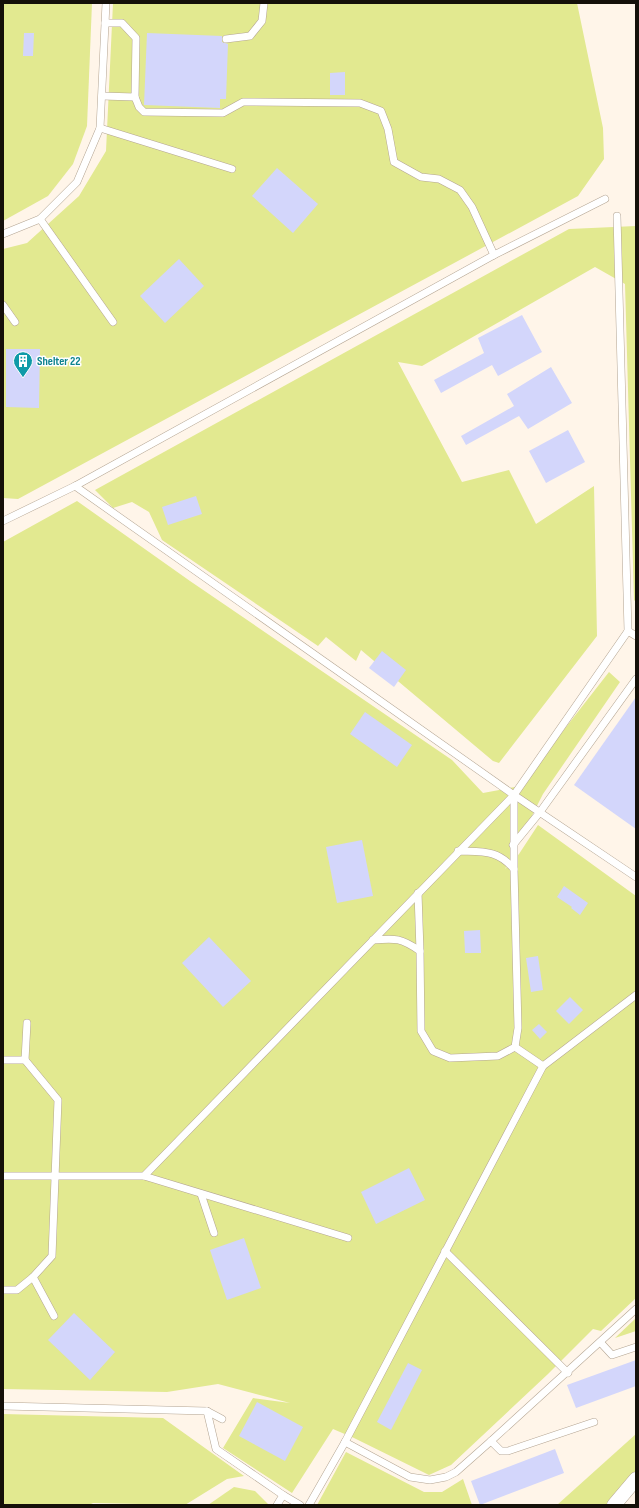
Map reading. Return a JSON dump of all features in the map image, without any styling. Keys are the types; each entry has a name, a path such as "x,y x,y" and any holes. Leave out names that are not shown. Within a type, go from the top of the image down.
{"street":[{"path":"614,1505 636,1479"}],"lane":[{"path":"3,234 40,218 77,182 100,128 106,3"},
{"path":"226,39 250,36 262,21 264,3"},
{"path":"105,23 122,23 136,38 135,97 139,107 144,112 223,113 243,102 360,103 380,111 388,129 394,162 421,177 439,179 460,190 472,207 494,254"},
{"path":"102,96 135,97"},
{"path":"100,128 232,169"},
{"path":"3,521 75,486 494,254 605,199"},
{"path":"144,1176 514,795 628,631 617,216"},
{"path":"40,218 113,322"},
{"path":"3,304 15,322"},
{"path":"75,486 514,795 636,877"},
{"path":"628,631 636,636"},
{"path":"513,845 540,812 636,679"},
{"path":"514,795 513,845 518,1028 515,1047"},
{"path":"458,851 491,853 505,859 514,869"},
{"path":"418,893 421,1031 432,1051 450,1058 482,1057 498,1056 515,1047"},
{"path":"373,940 392,938 406,941 420,951"},
{"path":"309,1505 345,1442 543,1066 636,994"},
{"path":"3,1290 17,1290 34,1277 52,1256 58,1100 26,1060 27,1023"},
{"path":"515,1047 543,1066"},
{"path":"3,1060 26,1060"},
{"path":"3,1176 144,1176 348,1238"},
{"path":"202,1194 214,1233"},
{"path":"445,1251 568,1373"},
{"path":"34,1277 54,1316"},
{"path":"345,1442 404,1475 417,1479 441,1479 456,1472 568,1373 636,1310"},
{"path":"600,1343 612,1355 636,1347"},
{"path":"3,1406 207,1411 222,1419"},
{"path":"207,1411 216,1449 300,1505"},
{"path":"491,1441 501,1450 508,1451 594,1422"},
{"path":"277,1505 283,1495"}],"green space":[{"path":"3,3 92,3 87,126 73,164 48,196 3,221"},
{"path":"113,3 577,3 603,128 604,159 578,196 18,499 3,498 3,249 27,243 79,196 106,151"},
{"path":"636,226 636,602 634,600 625,284 595,267 422,366 398,362 462,482 509,470 536,524 594,486 597,636 499,763 493,761 361,650 356,661 326,637 318,646 162,540 149,512 132,502 113,508 95,490 569,229"},
{"path":"77,501 190,581 452,760 483,793 520,786 609,672 620,682 543,794 505,869 519,854 538,825 636,896 636,1298 601,1331 593,1329 548,1374 451,1465 429,1475 333,1429 292,1493 223,1448 253,1398 290,1403 218,1384 167,1392 3,1389 3,542"},
{"path":"636,1318 636,1331 615,1338"},
{"path":"3,1414 163,1418 244,1476 227,1479 185,1505 93,1503 89,1505 3,1505"},
{"path":"636,1434 636,1477 611,1505 557,1505"},
{"path":"346,1452 424,1492 442,1492 463,1479 472,1505 317,1505"},
{"path":"234,1487 255,1491 268,1504 208,1505"}],"building":[{"path":"24,33 34,33 33,56 23,56"},
{"path":"147,33 222,36 222,42 228,44 226,99 220,99 220,108 144,105"},
{"path":"345,72 345,95 330,95 330,73"},
{"path":"277,168 318,204 293,233 252,196"},
{"path":"179,259 204,286 165,323 140,296"},
{"path":"522,315 542,352 498,376 492,365 441,393 434,380 484,353 478,338"},
{"name":"Shelter 22","path":"6,349 40,349 39,408 6,407"},
{"path":"551,367 572,403 528,429 519,416 466,445 461,436 514,406 507,394"},
{"path":"568,430 585,462 546,483 529,451"},
{"path":"196,496 202,514 168,525 162,507"},
{"path":"382,651 406,670 394,687 369,668"},
{"path":"636,697 636,829 574,785"},
{"path":"365,712 412,745 397,767 350,734"},
{"path":"362,840 373,896 337,903 326,847"},
{"path":"564,886 588,903 580,915 571,908 572,907 557,897"},
{"path":"480,930 481,953 465,953 464,931"},
{"path":"209,937 251,981 223,1007 182,963"},
{"path":"538,956 543,990 531,992 526,958"},
{"path":"570,997 583,1010 569,1024 556,1011"},
{"path":"539,1024 547,1032 540,1039 532,1030"},
{"path":"409,1168 425,1200 376,1224 361,1192"},
{"path":"244,1238 261,1288 227,1300 210,1250"},
{"path":"74,1313 115,1352 90,1380 48,1340"},
{"path":"636,1360 636,1386 576,1408 567,1385"},
{"path":"408,1363 422,1370 391,1430 377,1422"},
{"path":"257,1402 303,1427 285,1461 239,1436"},
{"path":"555,1449 564,1473 480,1505 471,1481"}],"place":[{"name":"Shelter 22","path":"23,378"}]}
